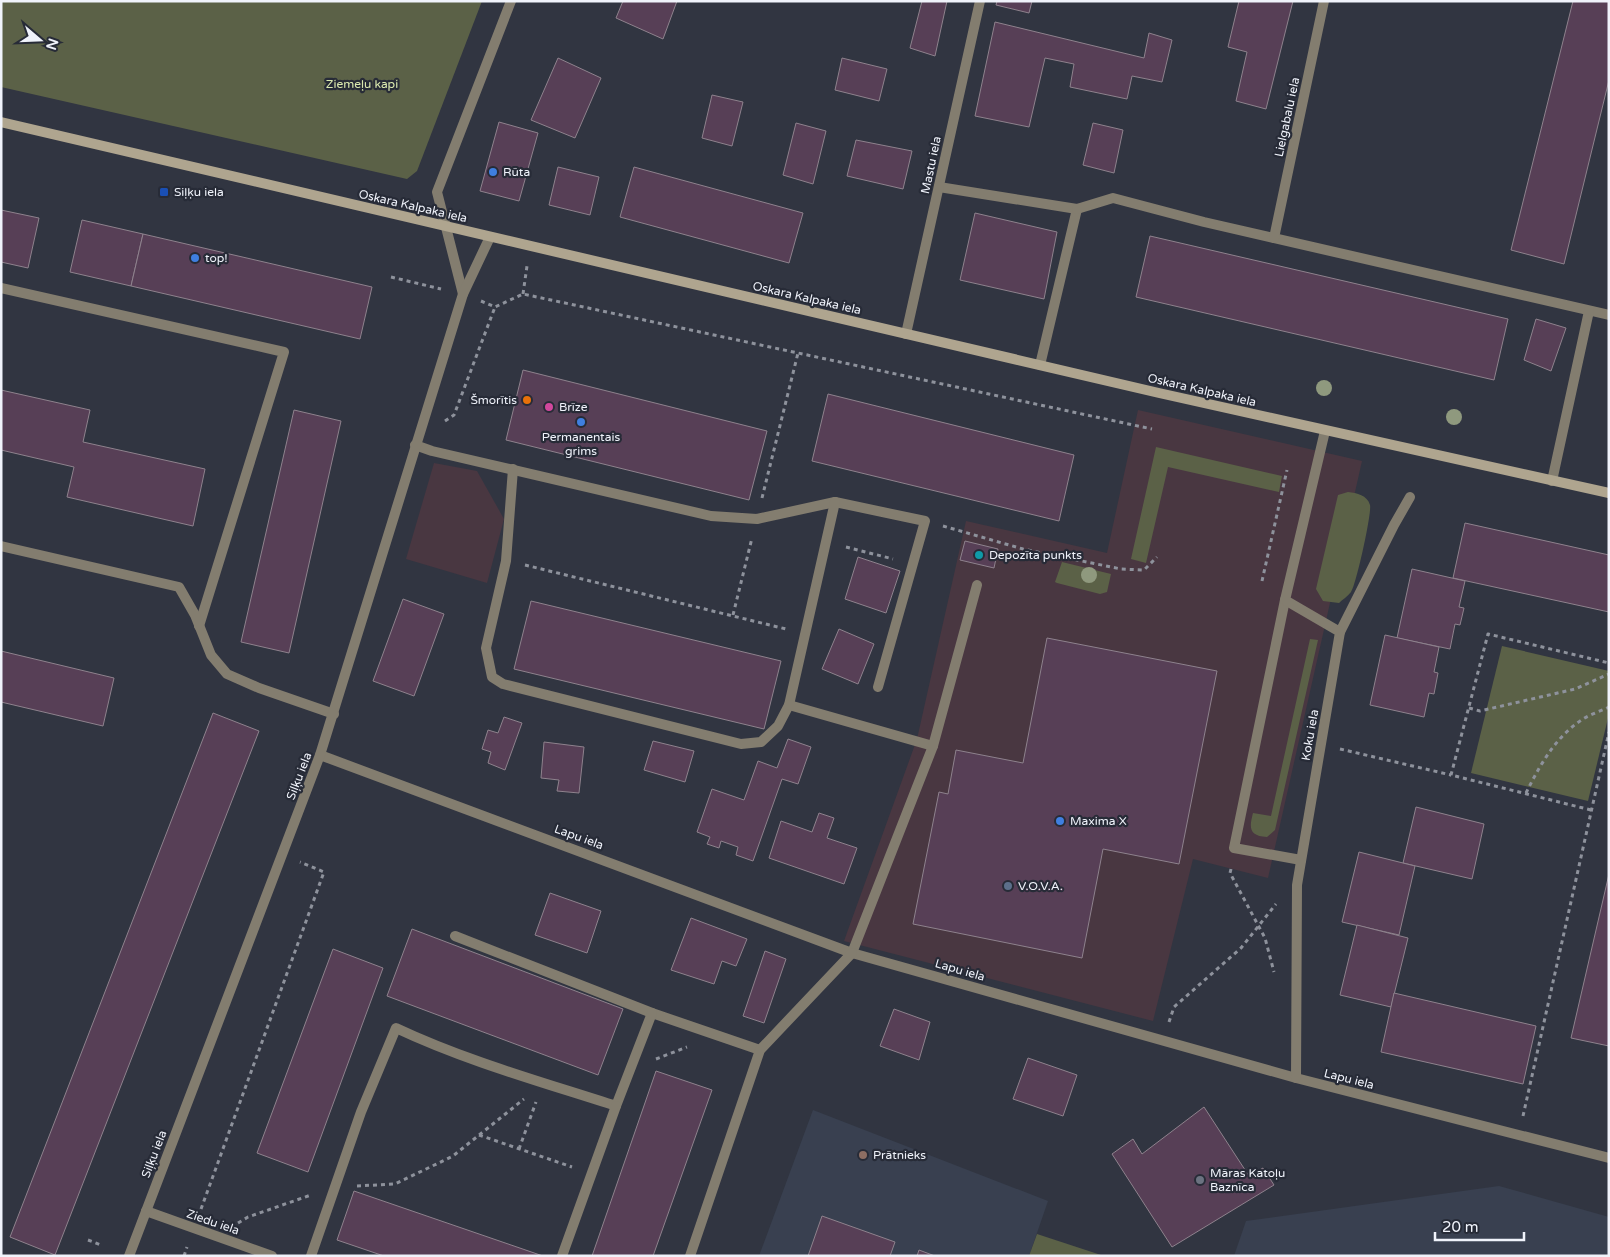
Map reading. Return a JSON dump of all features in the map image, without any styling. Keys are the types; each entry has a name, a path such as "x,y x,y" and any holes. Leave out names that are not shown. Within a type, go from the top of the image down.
{"main road":[{"name":"Oskara Kalpaka iela","path":"1,122 1325,431 1609,493"}],"street":[{"path":"462,294 437,192 511,1"},
{"name":"Mastu iela","path":"906,334 980,1"},
{"name":"Lielgabalu iela","path":"1274,238 1324,1"},
{"path":"939,187 1077,209 1114,198 1274,238 1609,315"},
{"path":"1040,365 1077,209"},
{"name":"Siļķu iela","path":"130,1256 320,755 462,294 490,237"},
{"path":"1,288 284,352 199,626"},
{"path":"1552,480 1590,311"},
{"path":"1301,860 1234,848 1286,600 1325,431"},
{"path":"415,445 432,451 711,516 757,519 835,502 925,521 878,687"},
{"path":"513,469 506,561 486,648 492,677 503,684 740,744 761,742 778,726 789,706 835,502"},
{"name":"Koku iela","path":"1296,1078 1297,885 1340,632 1394,524 1410,497"},
{"path":"1,546 179,587 195,615 211,655 227,674 259,688 334,714"},
{"path":"690,1256 760,1050 852,953 933,746 977,585"},
{"path":"1286,600 1340,632"},
{"path":"789,706 933,746"},
{"name":"Lapu iela","path":"320,755 852,953 1296,1078 1609,1158"},
{"path":"455,936 652,1012 760,1050"},
{"path":"562,1256 652,1012"},
{"path":"311,1256 361,1112 396,1028 430,1044 616,1106"},
{"name":"Ziedu iela","path":"146,1211 272,1256"}],"path":[{"path":"391,278 462,294 495,306 522,294 1152,429"},
{"path":"733,615 798,353"},
{"path":"1262,582 1287,470"},
{"path":"925,521 1023,549 1121,569 1144,570 1157,557"},
{"path":"826,542 913,565"},
{"path":"506,561 806,634"},
{"path":"1451,775 1488,634 1609,663"},
{"path":"1469,708 1480,711 1575,689 1609,674"},
{"path":"1526,793 1537,770 1556,743 1584,718 1609,707"},
{"path":"1518,1136 1609,732"},
{"path":"1321,745 1591,810"},
{"path":"1234,848 1230,873 1265,938 1277,981 1296,994"},
{"path":"1164,1041 1174,1007 1241,948 1278,902 1297,885"},
{"path":"630,1071 675,1051 721,1036"},
{"path":"228,1240 234,1225 299,1198 335,1188 395,1184 453,1156 544,1082"},
{"path":"519,1148 544,1082"},
{"path":"479,1135 591,1174"},
{"path":"88,1240 101,1245"}],"shaded area":[{"path":"1138,410 1362,461 1268,878 1193,859 1153,1021 844,941 917,739 966,521 1107,553"},
{"path":"434,463 477,471 504,519 487,583 406,559"},
{"name":"Prātnieks","path":"813,1110 1048,1201 1029,1256 759,1256"},
{"path":"1499,1186 1609,1217 1609,1248 1607,1256 1234,1256 1246,1221"}],"green space":[{"name":"Ziemeļu kapi","path":"1,1 482,1 417,171 407,179 1,87"},
{"path":"1156,447 1282,476 1279,492 1168,467 1146,563 1131,559"},
{"path":"1348,492 1364,497 1370,505 1369,521 1363,549 1351,592 1339,603 1323,601 1316,589 1338,495"},
{"path":"1062,562 1111,574 1107,592 1100,594 1055,582"},
{"path":"1310,639 1318,640 1275,830 1267,837 1257,835 1251,827 1253,813 1271,816"},
{"path":"1502,646 1609,671 1609,714 1588,801 1471,773"},
{"path":"1037,1234 1104,1256 1029,1256"}],"building":[{"path":"623,1 677,1 663,39 616,18"},
{"path":"922,1 947,1 935,56 910,48"},
{"path":"997,1 1032,1 1029,13 996,5"},
{"path":"1239,1 1293,1 1266,109 1236,101 1247,52 1228,47"},
{"path":"1573,1 1609,1 1609,80 1564,264 1511,250"},
{"path":"995,22 1144,58 1149,33 1172,40 1162,82 1132,76 1127,99 1070,87 1074,64 1045,58 1029,127 975,116"},
{"path":"558,58 601,78 575,138 531,120"},
{"path":"842,58 887,69 879,101 835,90"},
{"path":"712,95 743,102 732,146 702,138"},
{"path":"499,122 538,133 519,201 480,191"},
{"path":"796,123 826,131 813,184 783,175"},
{"path":"1093,123 1123,130 1114,173 1083,165"},
{"path":"856,140 912,151 903,189 847,176"},
{"path":"558,167 599,177 590,215 549,205"},
{"path":"634,167 803,213 789,263 620,217"},
{"path":"1,210 39,218 28,268 1,262"},
{"path":"975,213 1057,232 1044,299 960,280"},
{"path":"82,220 143,234 131,286 70,272"},
{"path":"143,234 372,287 360,339 131,286"},
{"path":"1150,236 1508,319 1494,380 1136,297"},
{"path":"1536,319 1566,328 1551,371 1524,360"},
{"path":"523,370 767,431 749,500 506,440"},
{"path":"1,390 90,410 83,442 205,469 193,526 67,497 74,467 1,450"},
{"path":"828,394 1074,455 1059,521 812,461"},
{"path":"294,410 341,421 289,653 241,642"},
{"path":"1465,523 1609,555 1609,612 1453,578"},
{"name":"Depozīta punkts","path":"965,541 998,549 994,568 960,560"},
{"path":"858,557 900,571 886,613 845,599"},
{"path":"1412,569 1465,581 1459,607 1464,608 1460,625 1455,624 1450,649 1397,638"},
{"path":"403,599 444,614 414,696 373,681"},
{"path":"531,601 781,661 764,729 514,669"},
{"path":"839,629 874,644 858,684 822,669"},
{"path":"1385,635 1439,647 1434,672 1438,673 1434,694 1429,693 1424,717 1370,705"},
{"name":"Maxima X","path":"1047,638 1217,671 1179,864 1103,849 1082,958 913,924 939,792 948,794 956,750 1023,763"},
{"path":"1,651 114,678 103,726 1,702"},
{"path":"213,713 259,731 55,1255 10,1237"},
{"path":"504,717 522,723 505,770 488,763 491,752 482,749 488,730 498,733"},
{"path":"788,739 811,747 798,784 782,779 753,861 736,855 738,847 721,841 719,848 707,844 710,837 697,832 712,789 744,800 758,761 777,768"},
{"path":"653,741 694,751 685,782 644,770"},
{"path":"544,742 584,747 579,793 557,791 559,780 541,778"},
{"path":"1416,807 1484,824 1472,879 1403,863"},
{"path":"819,813 834,818 827,838 857,848 844,884 769,858 781,821 812,832"},
{"path":"1359,852 1415,866 1399,935 1342,922"},
{"path":"1609,874 1609,1046 1571,1038"},
{"path":"550,893 601,911 587,953 535,935"},
{"path":"691,918 747,939 736,966 722,961 714,984 671,970"},
{"path":"1357,925 1408,938 1391,1007 1340,995"},
{"path":"412,929 623,1009 598,1075 387,996"},
{"path":"333,949 383,968 308,1172 257,1153"},
{"path":"765,951 786,959 764,1023 743,1016"},
{"path":"1394,993 1536,1026 1523,1084 1381,1052"},
{"path":"894,1009 930,1022 919,1060 880,1046"},
{"path":"1028,1058 1077,1075 1063,1116 1013,1099"},
{"path":"656,1071 712,1090 653,1256 592,1256"},
{"name":"Māras Katoļu Baznīca","path":"1204,1107 1249,1176 1263,1168 1274,1185 1172,1247 1112,1154 1133,1139 1142,1154"},
{"path":"354,1191 543,1256 384,1256 337,1240"},
{"path":"822,1216 895,1242 890,1256 808,1256"},
{"path":"919,1250 935,1256 917,1256"}],"place":[{"name":"Rūta","path":"493,172"},
{"name":"Siļķu iela","path":"164,192"},
{"name":"top!","path":"195,258"},
{"name":"Šmorītis","path":"527,400"},
{"name":"Brīze","path":"549,407"},
{"name":"Permanentais grims","path":"581,422"},
{"name":"Depozīta punkts","path":"979,555"},
{"name":"Maxima X","path":"1060,821"},
{"name":"V.O.V.A.","path":"1008,886"},
{"name":"Prātnieks","path":"863,1155"},
{"name":"Māras Katoļu Baznīca","path":"1200,1180"}]}
